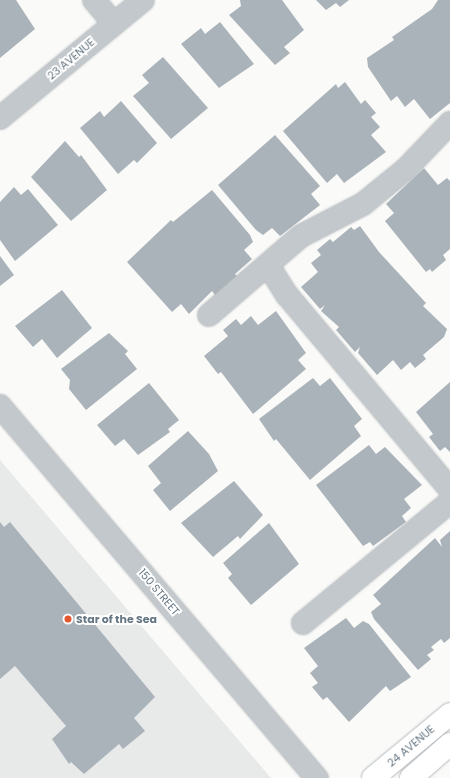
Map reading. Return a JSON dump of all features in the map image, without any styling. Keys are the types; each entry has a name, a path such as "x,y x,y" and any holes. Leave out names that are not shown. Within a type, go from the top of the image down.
{"main road":[{"name":"24 AVENUE","path":"373,778 450,714"},
{"path":"411,778 450,744"}],"street":[{"path":"94,0 114,24"},
{"name":"23 AVENUE","path":"0,118 143,0"},
{"path":"209,315 301,236 363,204 406,169 450,123"},
{"path":"268,265 287,295 450,488"},
{"name":"150 STREET","path":"0,406 318,778"},
{"path":"303,623 450,502"}],"shaded area":[{"name":"Star of the Sea","path":"0,460 271,778 0,778"}],"building":[{"path":"0,0 16,0 35,29 0,58"},
{"path":"240,0 282,0 304,30 284,47 290,53 275,65 229,15 241,6"},
{"path":"316,0 349,0 340,7 336,3 326,10"},
{"path":"438,0 450,0 450,103 430,119 414,99 405,107 397,96 391,101 368,67 367,58 394,40 392,37 432,9"},
{"path":"220,22 254,64 219,88 181,44 201,28 205,34"},
{"path":"163,57 208,108 171,139 133,96 149,83 142,75"},
{"path":"345,82 361,104 365,100 376,113 371,117 380,127 371,135 386,152 344,183 337,174 327,183 283,131 336,84 338,88"},
{"path":"121,101 157,143 137,163 134,160 118,174 80,128 100,111 104,117"},
{"path":"275,135 320,186 311,194 320,205 280,236 272,228 263,235 256,230 218,185"},
{"path":"65,141 79,157 81,155 107,190 71,221 31,177"},
{"path":"424,168 438,185 447,178 450,181 450,249 443,255 446,260 432,272 430,269 426,272 385,221 394,213 386,204"},
{"path":"14,187 21,195 28,189 58,225 15,261 0,240 0,202"},
{"path":"212,190 250,235 253,242 244,250 252,259 235,274 237,276 215,295 212,291 189,314 181,304 172,312 127,262 171,220 173,222"},
{"path":"360,226 379,252 426,303 423,306 447,329 444,337 423,355 426,359 415,368 410,362 401,370 393,360 377,375 358,353 360,347 355,352 336,330 339,327 321,311 325,305 320,309 301,287 318,272 311,263 321,255 317,250 330,239 333,242 351,227 354,230"},
{"path":"0,256 14,275 0,286"},
{"path":"62,290 92,328 57,358 42,339 33,347 15,326"},
{"path":"276,311 306,353 298,360 306,369 253,414 221,372 218,374 204,356 228,336 223,330 236,319 241,325 251,316 258,325"},
{"path":"109,333 128,351 125,354 137,369 86,410 69,389 70,380 61,369"},
{"path":"313,378 320,386 330,378 362,419 354,426 361,436 310,480 276,439 274,441 259,419"},
{"path":"450,382 450,452 445,447 440,451 429,437 433,434 416,412"},
{"path":"149,383 179,420 168,429 170,432 138,455 124,439 115,446 97,425"},
{"path":"188,431 209,454 218,471 170,511 153,490 161,483 148,466"},
{"path":"369,445 376,454 385,447 422,485 404,499 411,508 402,516 406,522 373,546 370,542 363,546 316,485"},
{"path":"234,481 263,515 240,539 238,536 213,557 181,523"},
{"path":"0,522 4,527 10,522 155,697 134,718 145,731 123,749 119,744 84,774 71,762 69,764 52,739 66,726 15,666 0,679"},
{"path":"269,523 299,564 251,605 228,578 232,574 223,563"},
{"path":"450,531 450,638 444,643 441,639 431,647 434,650 427,655 431,659 418,670 374,619 371,612 381,604 373,595 435,538 442,547 440,540"},
{"path":"346,618 354,628 363,621 369,624 411,677 390,691 386,686 349,722 327,697 323,700 312,687 318,683 310,673 318,666 304,648"}],"place":[{"name":"Star of the Sea","path":"68,619"}]}
